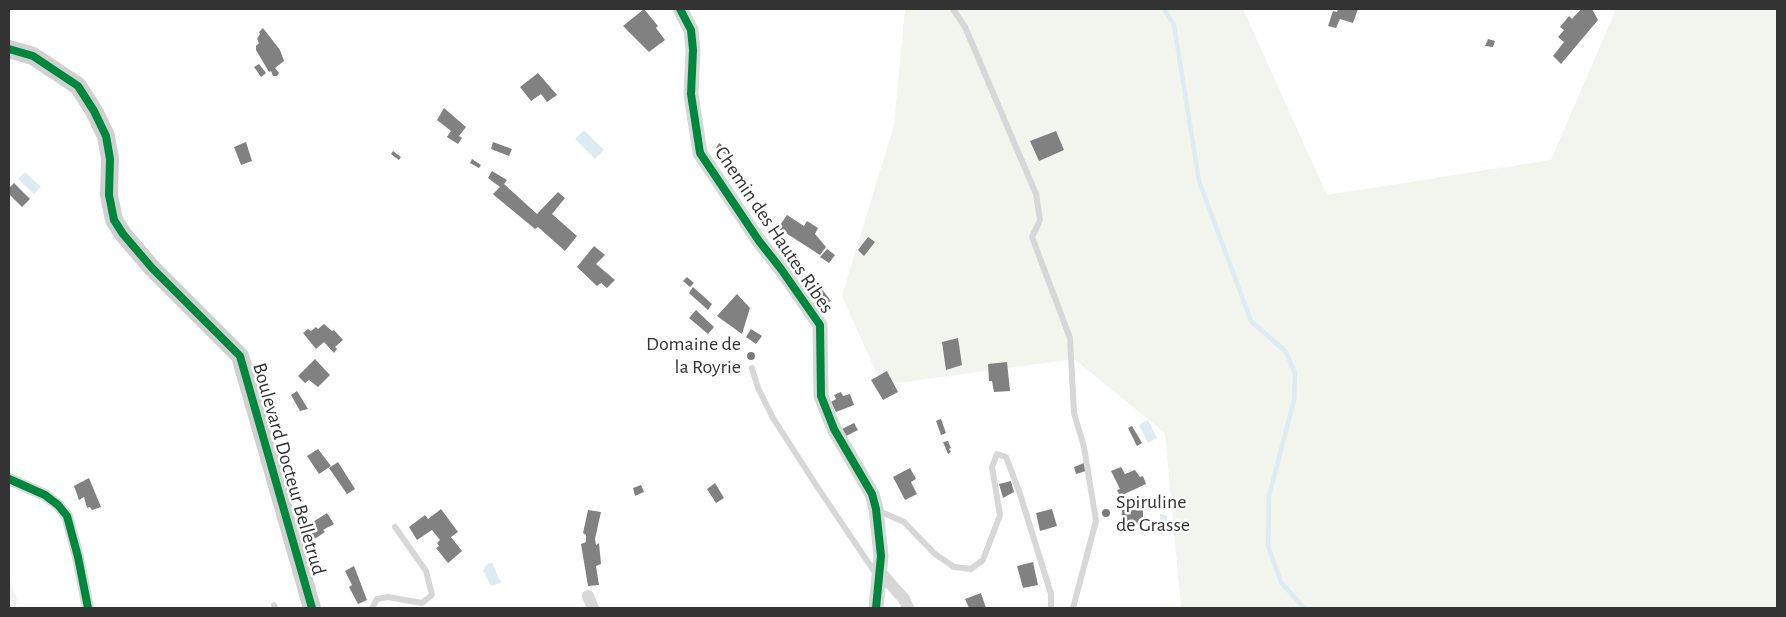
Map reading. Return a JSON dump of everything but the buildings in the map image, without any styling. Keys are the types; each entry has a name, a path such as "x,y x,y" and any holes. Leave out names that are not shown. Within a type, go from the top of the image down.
{"main road":[{"name":"Boulevard Docteur Belletrud","path":"9,49 33,56 78,86 94,111 106,136 110,159 109,195 114,220 152,268 240,356 312,608"}],"street":[{"name":"Chemin des Hautes Ribes","path":"680,9 691,30 693,50 691,94 700,153 759,241 781,269 820,326 821,396 834,429 872,494 876,510 880,576 876,608"},
{"path":"9,478 45,495 58,505 67,516 76,548 88,608"},
{"path":"880,576 904,599 908,608"}],"lane":[{"path":"953,9 965,27 1036,194 1040,220 1032,237 1070,338 1074,413 1084,447 1096,521 1073,608"},
{"path":"752,368 758,388 773,418 880,576"},
{"path":"876,510 904,522 935,554 954,567 971,569 983,560 1000,515 992,467 996,454 1006,457 1020,494 1050,594 1051,608"},
{"path":"372,608 377,599 388,598 422,603 432,595 426,571 395,527"}],"shaded area":[{"path":"905,9 1243,9 1327,195 1551,160 1616,9 1777,9 1777,608 1181,608 1165,433 1074,359 882,385 842,296 894,125"},
{"path":"584,130 604,150 595,159 575,139"},
{"path":"25,172 41,187 34,194 18,179"},
{"path":"1148,420 1157,438 1148,443 1139,425"},
{"path":"1160,514 1167,516 1167,531 1159,533"},
{"path":"492,562 501,583 491,586 483,571 486,565"},
{"path":"9,579 17,599 15,608 9,608"}],"waterway":[{"path":"1164,9 1174,25 1199,181 1251,321 1286,352 1295,373 1294,400 1269,496 1268,546 1281,582 1304,608"}],"cycle path":[{"path":"680,9 691,30 693,50 691,94 700,153 759,241 820,325 821,396 834,429 872,494 876,509 881,556 876,608"},
{"path":"9,49 33,56 78,86 94,111 106,136 110,159 109,195 114,220 123,234 152,268 240,356 312,608"},
{"path":"9,479 45,495 58,505 67,516 78,557 88,608"}],"place":[{"name":"Domaine de la Royrie","path":"751,356"},
{"name":"Spiruline de Grasse","path":"1106,513"}]}
